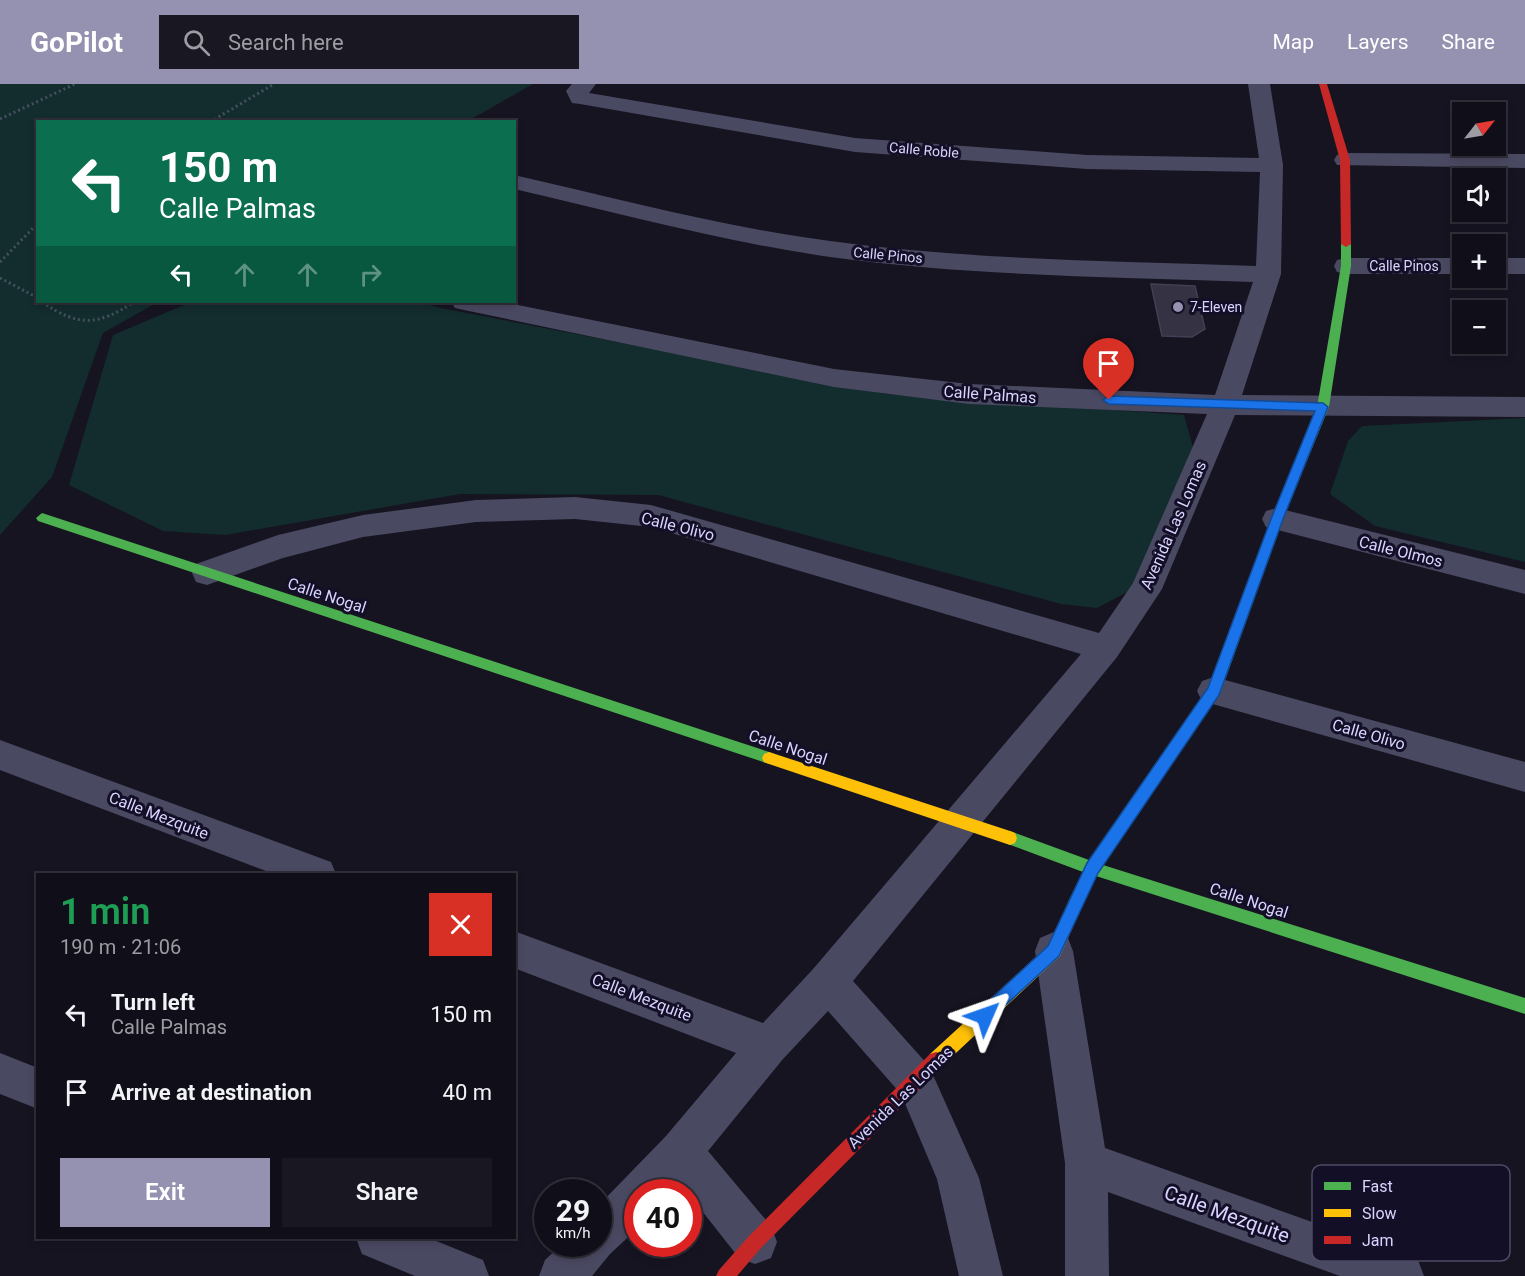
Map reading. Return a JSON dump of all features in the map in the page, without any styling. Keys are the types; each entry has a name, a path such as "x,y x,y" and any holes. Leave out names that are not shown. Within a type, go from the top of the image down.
{"street":[{"name":"Avenida Las Lomas","path":"654,1179 681,1151 770,1045 828,982 1106,648 1146,589 1226,405 1268,274 1272,165 1259,84"},
{"name":"Avenida Las Lomas","path":"725,1276 755,1242 915,1080 1054,951 1092,868 1214,691 1277,519 1323,407 1346,266 1345,160 1323,84"},
{"name":"Calle Roble","path":"582,91 855,145 1087,162 1272,165"},
{"path":"1345,160 1525,161"},
{"name":"Calle Pinos","path":"516,182 774,241 831,250 1043,266 1268,274"},
{"name":"Calle Pinos","path":"1346,266 1452,266"},
{"path":"1506,266 1525,266"},
{"name":"Calle Palmas","path":"469,303 834,378 969,394 1226,405 1525,407"},
{"name":"Calle Olivo","path":"207,573 278,547 363,526 476,511 575,508 651,516 1106,648"},
{"name":"Calle Nogal","path":"42,518 962,821 1092,868 1525,1006"},
{"name":"Calle Olmos","path":"1277,519 1525,582"},
{"name":"Calle Olivo","path":"1214,691 1525,777"},
{"name":"Calle Mezquite","path":"0,755 315,873"},
{"name":"Calle Mezquite","path":"516,950 770,1045"},
{"path":"1054,951 1086,1163 1087,1276"},
{"path":"828,982 915,1080 958,1178 981,1276"},
{"path":"0,1073 36,1088"},
{"path":"681,1151 755,1242"},
{"name":"Calle Mezquite","path":"1086,1163 1312,1244"},
{"path":"612,1223 624,1211"},
{"path":"380,1239 467,1276"},
{"path":"561,1276 579,1257"},
{"name":"Calle Mezquite","path":"1360,1261 1402,1276"}],"path":[{"path":"0,119 75,84"},
{"path":"213,120 274,84"},
{"path":"0,262 36,225"},
{"path":"0,278 36,297"},
{"path":"44,303 75,322 92,322 115,316 133,303"}],"green space":[{"path":"0,84 533,84 470,120 36,120 36,303 156,303 103,333 52,477 0,535"},
{"path":"189,303 422,303 887,394 1184,415 1194,451 1133,589 1097,608 1061,604 658,495 460,494 225,535 163,531 69,485 113,335"},
{"path":"1525,418 1525,562 1375,526 1330,494 1348,441 1362,426"}],"building":[{"name":"7-Eleven","path":"1151,284 1195,286 1205,329 1192,337 1162,336"}],"traffic: fast":[{"path":"1076,902 1092,868 1214,691 1277,519 1323,407 1346,266 1346,244"},
{"path":"42,518 769,758"},
{"path":"1010,838 1092,868 1525,1006"}],"traffic: slow":[{"path":"769,758 1010,838"},
{"path":"936,1060 1054,951 1076,902"}],"traffic: jam":[{"path":"1323,84 1345,160 1346,244"},
{"path":"725,1276 755,1242 936,1060"}],"place":[{"name":"7-Eleven","path":"1178,307"}],"route":[{"path":"985,1016 1054,951 1092,868 1214,691 1277,519 1323,407 1109,400"}]}
